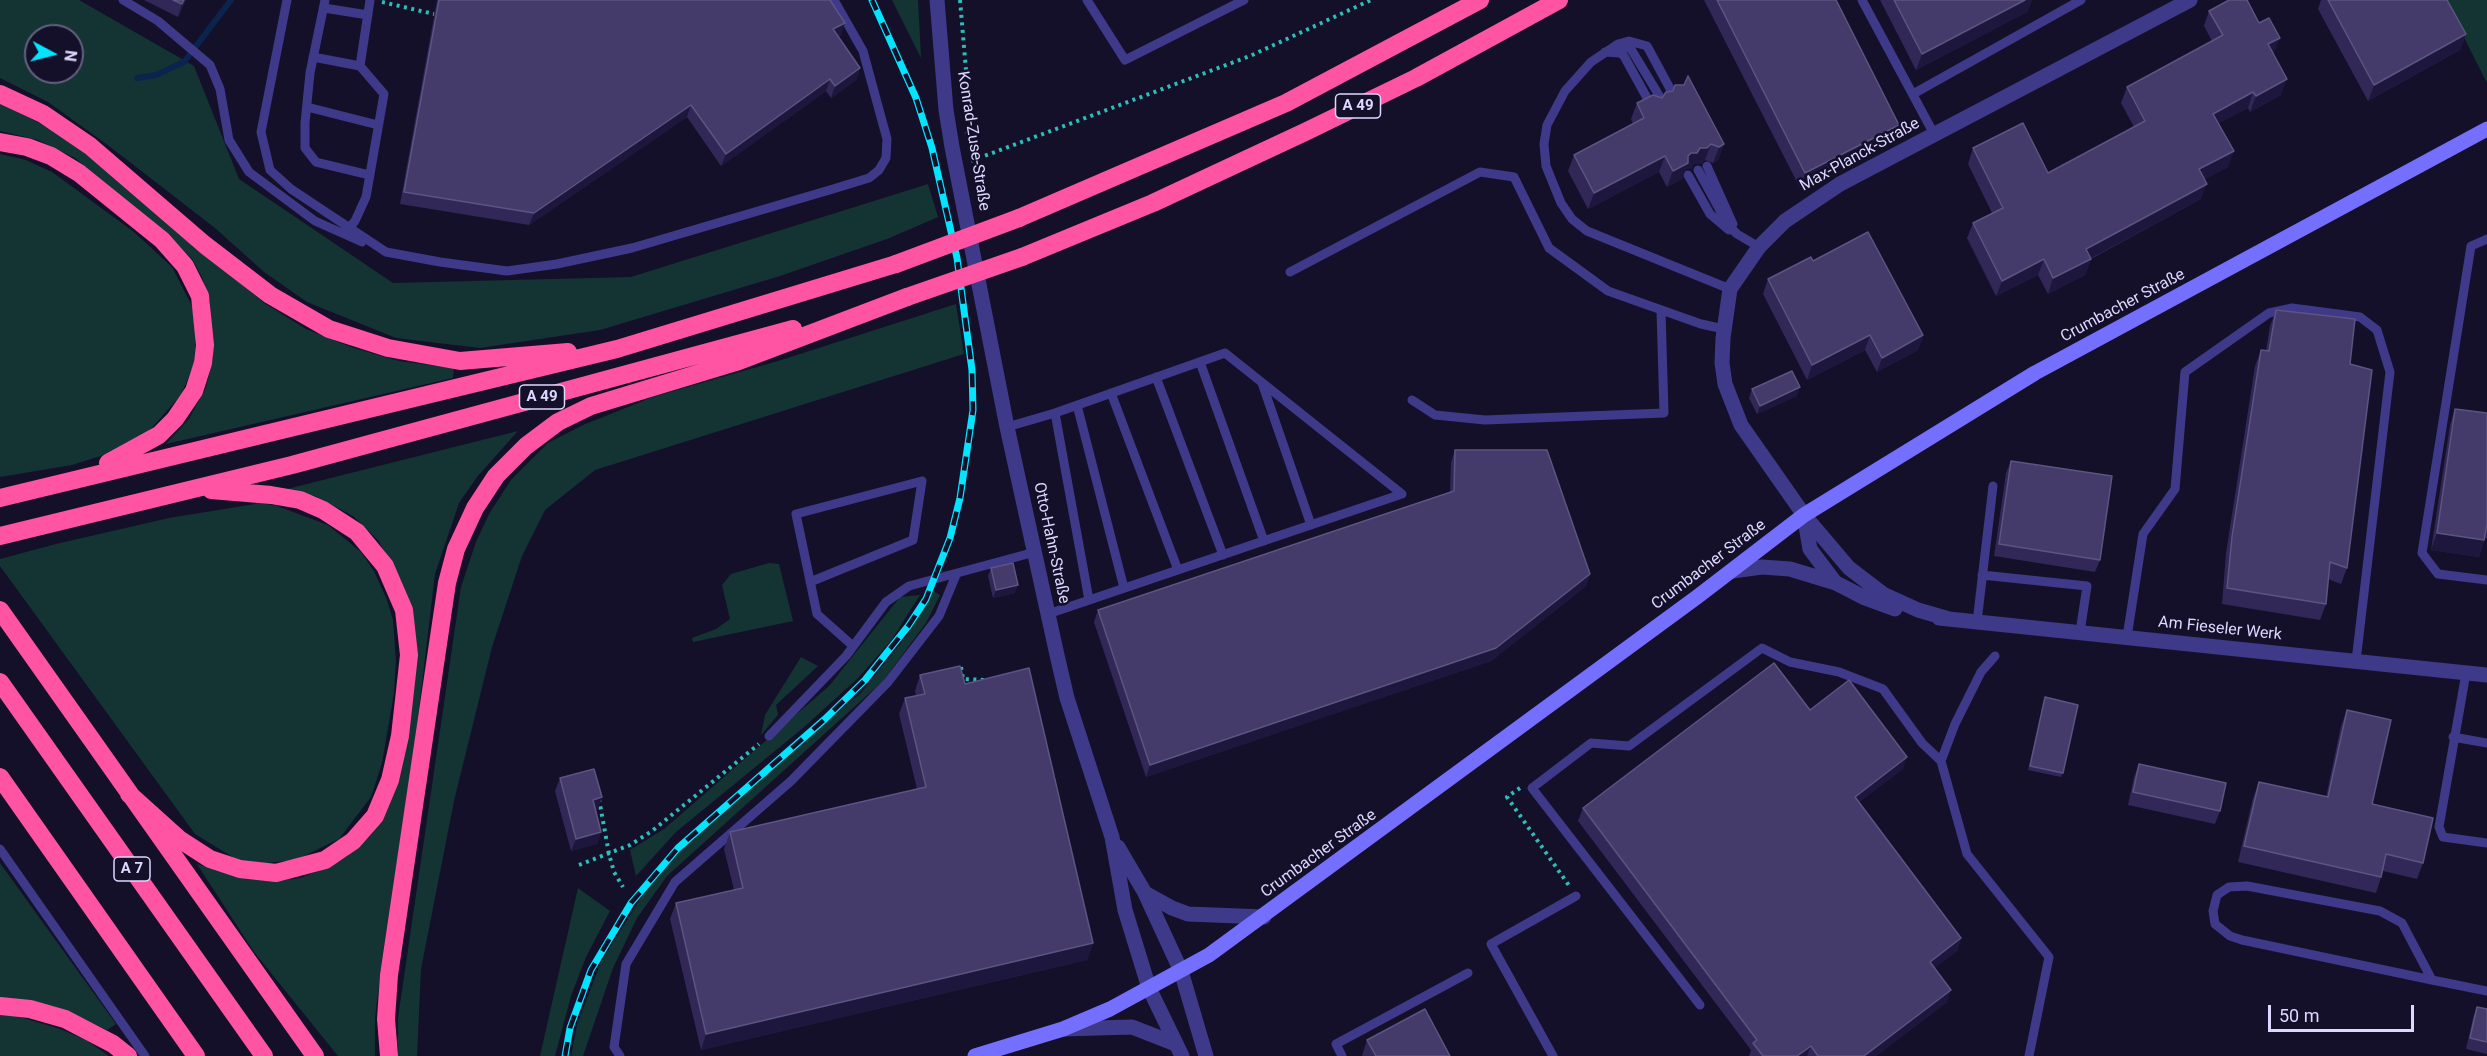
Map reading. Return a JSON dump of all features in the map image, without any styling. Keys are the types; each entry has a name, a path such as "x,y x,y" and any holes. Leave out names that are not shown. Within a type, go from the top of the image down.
{"highway":[{"name":"A 49","path":"1,498 617,349 896,264 1019,218 1286,104 1480,0"},
{"name":"A 49","path":"0,536 315,459 890,303 1022,257 1152,203 1416,78 1559,0"},
{"path":"0,94 43,114 90,146 205,245 270,294 329,328 388,348 460,361 617,349"},
{"path":"0,142 27,147 51,156 79,173 162,240 185,266 200,296 205,328 203,363 194,391 185,406 159,435 82,477"},
{"path":"389,1056 386,1019 389,975 438,634 456,549 475,508 504,468 526,446 558,422 591,406 736,362 890,303"},
{"path":"129,794 179,839 210,859 240,869 276,873 325,860 352,841 375,816 390,780 395,760 407,681 408,631 395,586 372,548 341,520 300,500 271,495 195,489"},
{"path":"0,610 315,1056"},
{"name":"A 7","path":"0,682 264,1056"},
{"path":"0,777 196,1056"},
{"path":"0,1006 30,1009 65,1019 128,1056"}],"main road":[{"name":"Crumbacher Straße","path":"975,1056 1063,1029 1209,956 1732,571 1804,515 2036,373 2487,129"}],"street":[{"name":"Konrad-Zuse-Straße","path":"937,0 946,110 973,252"},
{"name":"Max-Planck-Straße","path":"1804,515 1741,425 1733,408 1722,363 1730,289 1759,247 1809,203 1840,184 2190,0"},
{"name":"Otto-Hahn-Straße","path":"973,252 1007,427 1067,698 1112,837 1125,910 1149,988 1178,1050"},
{"name":"Am Fieseler Werk","path":"1804,515 1810,549 1836,583"},
{"name":"Am Fieseler Werk","path":"1804,515 1850,568 1883,594 1918,610 1949,619"},
{"name":"Am Fieseler Werk","path":"1732,571 1782,568 1836,583 1865,598 1899,610 1949,619 2487,675"},
{"name":"Otto-Hahn-Straße","path":"1112,837 1145,893 1181,971 1206,1056"},
{"path":"1145,893 1188,914 1264,917"},
{"name":"Otto-Hahn-Straße","path":"1063,1029 1132,1027 1178,1050"}],"lane":[{"path":"123,0 178,38 210,65 220,89 229,140 249,172 315,221 386,252 507,271 632,249 869,178 879,170 886,158 887,139 863,51 834,0"},
{"path":"287,0 261,132 270,170 291,189 386,252"},
{"path":"360,66 372,0"},
{"path":"1087,0 1125,60 1244,0"},
{"path":"1862,0 1934,134"},
{"path":"1912,94 2081,0"},
{"path":"368,15 324,4 313,57 305,147 316,162 370,175"},
{"path":"1674,96 1647,46 1629,41 1618,44 1577,76 1565,91 1547,125 1544,144 1546,166 1561,203 1572,219 1587,231 1730,289"},
{"path":"1618,44 1631,49 1663,102"},
{"path":"1605,52 1620,53 1624,56 1653,108"},
{"path":"313,57 360,66 384,94 366,196 355,221 349,228"},
{"path":"307,107 378,125"},
{"path":"1703,168 1737,234"},
{"path":"1290,272 1480,172 1514,177 1549,248 1608,291 1701,324 1724,329"},
{"path":"1688,176 1710,214 1720,224 1759,247"},
{"path":"2487,239 2472,246 2422,553 2438,574 2487,580"},
{"path":"2127,637 2143,534 2175,489 2185,372 2269,313 2292,308 2360,317 2377,330 2390,372 2356,661"},
{"path":"1412,400 1436,415 1485,420 1664,413 1661,310"},
{"path":"1007,427 1055,413 1225,353 1402,494 1048,614"},
{"path":"1200,362 1264,541"},
{"path":"1156,377 1223,555"},
{"path":"1262,383 1311,525"},
{"path":"1111,393 1178,570"},
{"path":"1077,405 1124,588"},
{"path":"1055,413 1089,600"},
{"path":"810,582 913,540 922,480 796,514 810,582 817,614 853,646"},
{"path":"1977,622 1993,486"},
{"path":"769,736 853,646 886,602 909,585 956,575 1035,552"},
{"path":"620,1056 614,1047 626,964 675,882 791,781 888,682 939,616 956,575"},
{"path":"1982,575 2087,586 2080,632"},
{"path":"1700,1005 1532,788 1591,743 1629,746 1762,648 1790,662 1839,672 1883,689 1922,743 1941,761 1967,854 2049,957 2029,1056"},
{"path":"1941,761 1955,724 1981,672 1995,656"},
{"path":"2466,673 2439,827 2443,837 2487,843"},
{"path":"2453,737 2487,743"},
{"path":"0,849 145,1056"},
{"path":"2432,980 2402,923 2380,911 2247,886 2229,887 2217,895 2213,911 2216,924 2229,936 2432,980 2487,991"},
{"path":"1553,1056 1491,944 1576,896"},
{"path":"1342,1056 1336,1044 1468,974"}],"path":[{"path":"372,0 434,14"},
{"path":"952,147 971,129 960,0"},
{"path":"956,167 1250,56 1371,0"},
{"path":"961,667 965,687"},
{"path":"963,679 995,681"},
{"path":"579,865 609,854 652,831 769,736"},
{"path":"1532,788 1521,786 1508,797 1576,896"},
{"path":"598,791 609,854 614,872 623,887"}],"green space":[{"path":"0,0 79,0 194,66 239,179 393,283 631,277 928,184 938,217 887,239 780,276 600,330 480,348 396,338 307,302 264,272 215,228 48,102 0,78"},
{"path":"892,0 918,0 921,58"},
{"path":"2445,0 2487,0 2487,83"},
{"path":"0,103 55,131 100,165 264,303 306,329 351,347 399,361 454,368 453,378 166,444 189,419 206,388 213,357 210,301 202,277 192,259 165,232 75,158 38,140 0,131"},
{"path":"0,154 26,160 52,172 134,232 172,267 192,306 196,333 194,364 181,395 148,432 110,453 72,465 0,477"},
{"path":"956,304 964,354 595,470 545,510 522,556 492,647 454,801 421,969 417,1056 398,1056 398,1018 461,587 476,542 489,514 511,480 548,443 583,425 653,397 778,361"},
{"path":"518,431 477,477 459,503 435,574 415,743 382,959 375,1018 375,1056 338,1056 254,952 197,864 243,878 278,881 301,878 328,867 346,857 368,838 381,821 401,773 409,726 401,581 378,540 353,516 315,496 283,490"},
{"path":"261,503 277,506 328,525 361,552 374,571 387,600 393,620 396,660 394,693 382,763 371,797 339,839 296,860 266,863 239,861 195,834 0,566 0,559 56,544 169,518"},
{"path":"769,563 779,564 793,621 693,642 692,638 716,629 730,619 722,585 731,574"},
{"path":"933,591 940,595 926,623 883,681 667,876 637,918 613,968 583,1056 571,1056 577,1025 601,962 649,885 687,841 731,800 861,693 909,633"},
{"path":"920,595 891,641 858,678 803,728 676,832 636,876 630,850 664,829 829,686 900,597"},
{"path":"801,657 818,666 776,705 778,715 761,735 765,715"},
{"path":"0,863 116,1024 107,1030 79,1017 0,999"},
{"path":"578,888 610,911 586,957 571,996 555,1056 540,1056"},
{"path":"0,1015 14,1015 60,1029 86,1040 109,1056 0,1056"}],"building":[{"path":"439,0 830,0 845,23 833,29 860,68 835,86 830,79 726,154 691,105 534,213 404,192"},
{"path":"1717,0 1836,0 1899,125 1805,173"},
{"path":"1894,0 2025,0 1922,54"},
{"path":"2229,0 2247,0 2259,23 2269,18 2280,38 2268,44 2287,79 2256,96 2253,92 2213,114 2234,151 2199,169 2207,184 2086,249 2091,259 2053,278 2044,259 2002,281 1973,223 2003,208 1973,148 2023,123 2048,173 2145,121 2127,87 2223,35 2209,11"},
{"path":"2328,0 2447,0 2466,34 2374,85"},
{"path":"1688,76 1724,144 1719,147 1711,144 1707,148 1700,148 1697,153 1691,153 1688,156 1688,163 1673,171 1665,156 1594,193 1574,155 1644,118 1637,103 1653,95 1662,98 1666,92 1673,91 1675,85 1684,85"},
{"path":"1868,232 1923,335 1882,358 1870,335 1812,365 1768,279 1811,257 1813,261"},
{"path":"2276,310 2355,319 2350,364 2372,370 2347,568 2330,562 2326,604 2227,588 2232,537 2261,350 2269,351"},
{"path":"1792,371 1800,387 1760,406 1752,389"},
{"path":"2455,409 2487,413 2487,524 2484,540 2437,533"},
{"path":"1455,450 1547,450 1590,574 1496,648 1150,765 1098,610 1454,491"},
{"path":"2011,461 2112,476 2100,560 1999,544"},
{"path":"1013,563 1018,585 996,590 991,568"},
{"path":"1774,663 1810,710 1849,680 1907,757 1855,797 1961,938 1930,962 1951,990 1864,1056 1818,1056 1811,1046 1797,1056 1763,1056 1753,1043 1757,1040 1583,808"},
{"path":"960,666 965,684 1029,668 1093,943 706,1034 676,903 743,888 730,832 926,787 905,698 925,694 920,675"},
{"path":"2045,697 2078,705 2063,773 2030,766"},
{"path":"2347,710 2391,720 2372,804 2433,818 2423,863 2386,854 2381,877 2244,846 2259,782 2328,797"},
{"path":"2139,764 2226,783 2220,811 2133,792"},
{"path":"594,769 602,797 593,800 601,832 576,839 560,778"},
{"path":"2477,1007 2487,1009 2487,1042 2470,1038"},
{"path":"1425,1009 1450,1056 1376,1056 1367,1040"}],"waterway":[{"path":"137,78 156,75 184,62 231,0"}],"railway":[{"path":"565,1056 570,1028 591,970 631,903 678,848 825,719 865,680 909,625 926,599 950,538 960,498 973,410 972,370 957,258 932,148 916,98 872,0"}]}
